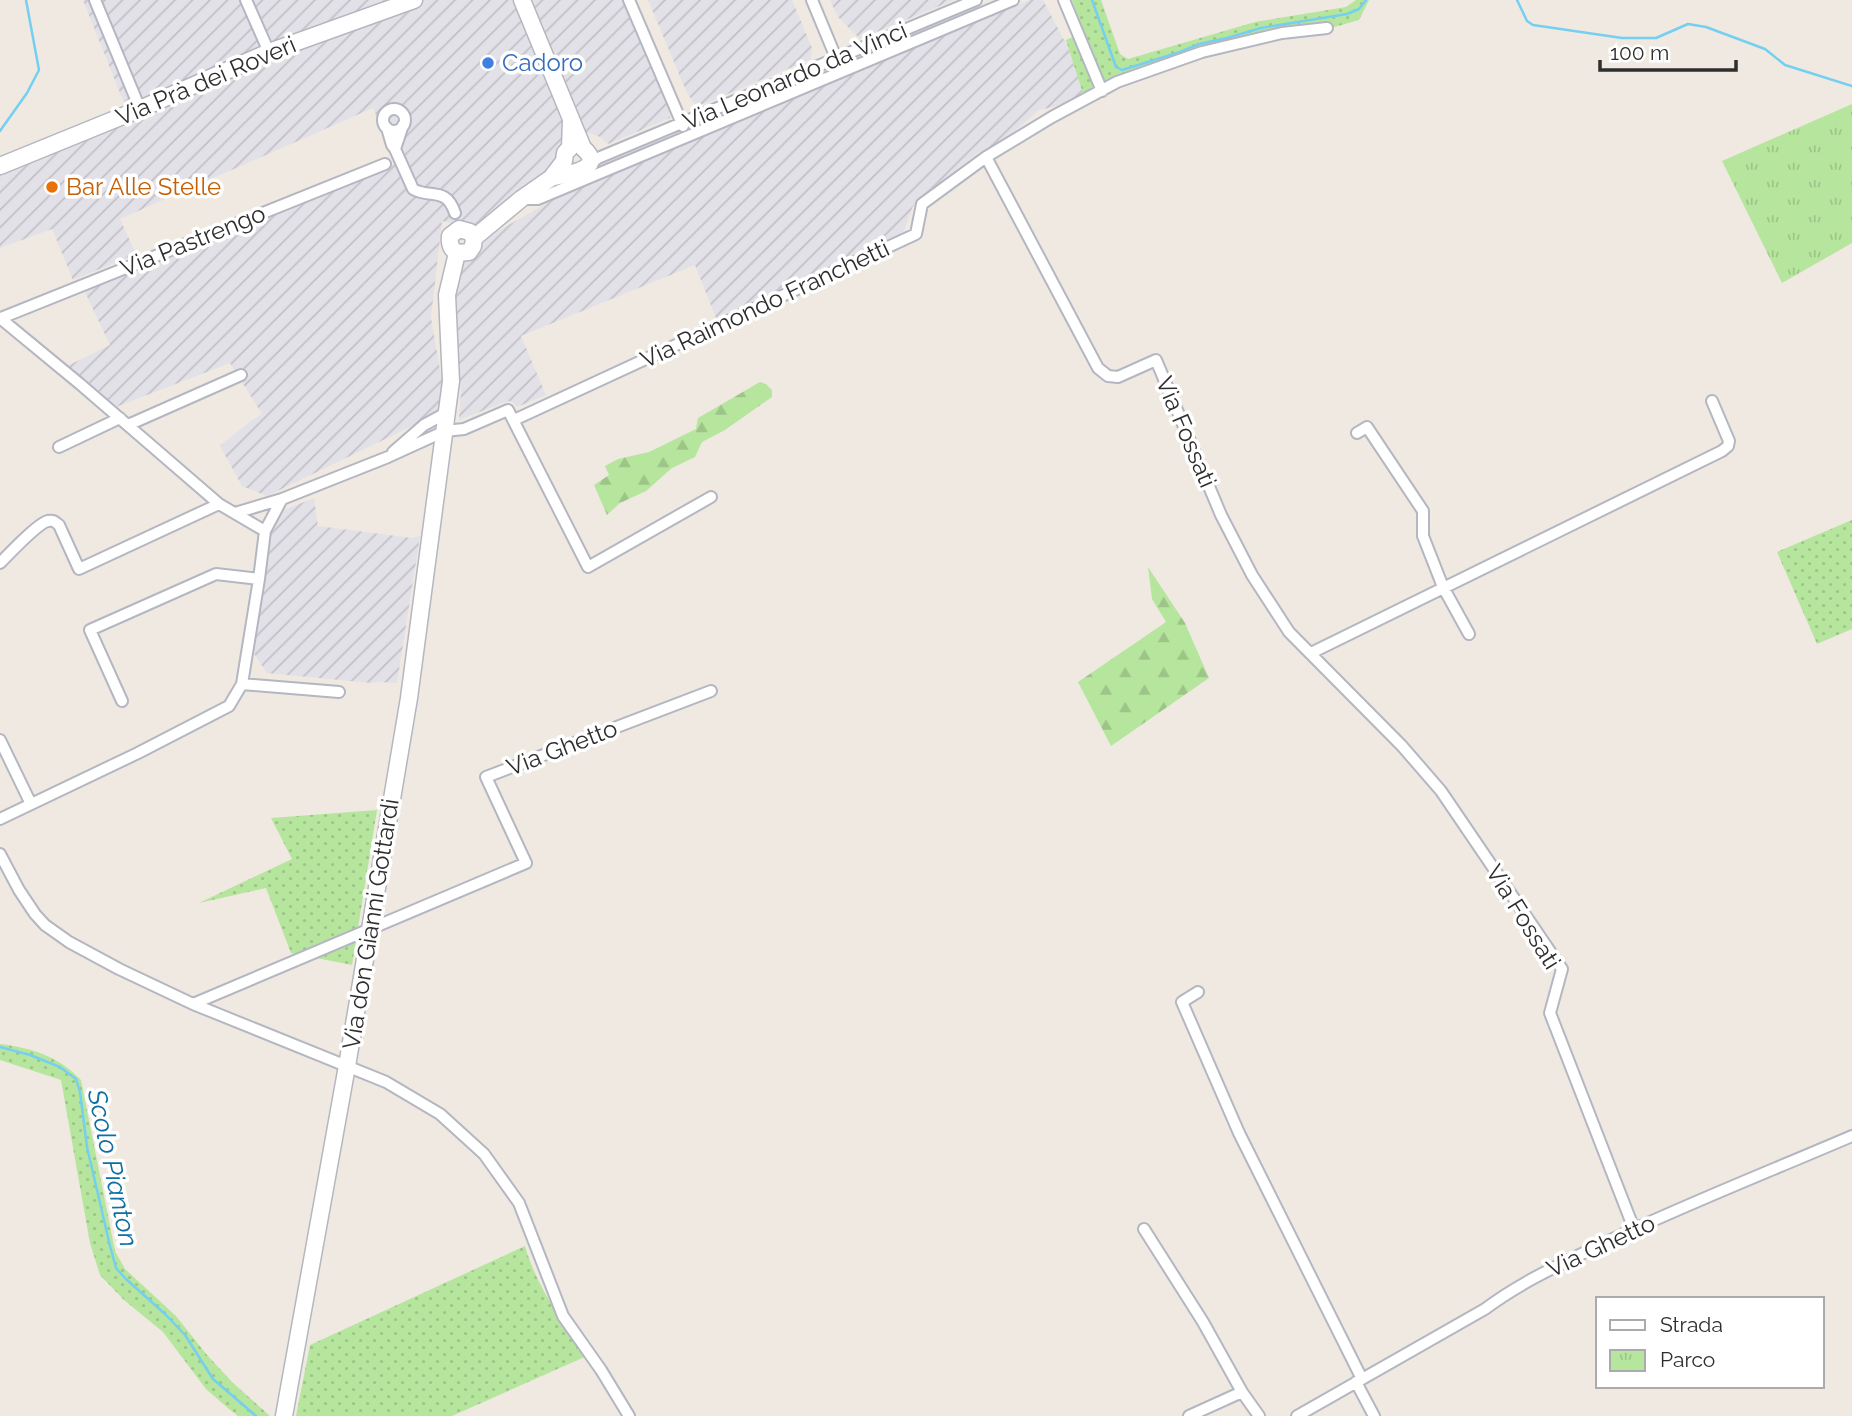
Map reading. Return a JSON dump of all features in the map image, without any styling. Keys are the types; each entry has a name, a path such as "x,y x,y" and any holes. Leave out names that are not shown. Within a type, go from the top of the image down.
{"main road":[{"name":"Via Prà dei Roveri","path":"0,166 270,52 414,0"},
{"path":"454,245 465,253 472,249 470,234 578,157 571,119 522,0"},
{"name":"Via don Gianni Gottardi","path":"284,1416 347,1066 408,698 452,381 446,295 454,245"}],"street":[{"path":"95,0 140,109"},
{"path":"246,0 270,52"},
{"path":"629,0 687,136"},
{"path":"812,0 842,72"},
{"name":"Via Leonardo da Vinci","path":"578,157 613,152 976,0"},
{"path":"521,199 538,199 1013,0"},
{"path":"1064,0 1102,91"},
{"path":"986,157 1117,82 1202,52 1282,33 1327,28"},
{"path":"395,149 403,125 403,114 390,110 383,117 384,123 392,145 412,189 445,197 453,206 454,245"},
{"path":"387,128 394,131 403,125"},
{"name":"Via Raimondo Franchetti","path":"445,431 464,429 508,410 514,420 916,234 922,204 986,157"},
{"name":"Via Fossati","path":"986,157 1098,368 1108,376 1118,377 1156,360 1221,515 1252,575 1289,632 1402,746 1440,791 1562,969 1550,1013 1634,1229"},
{"name":"Via Pastrengo","path":"0,318 385,164"},
{"path":"455,213 470,234"},
{"path":"0,318 219,505 265,531"},
{"path":"59,447 241,374"},
{"path":"1311,653 1722,451 1728,446 1729,440 1712,401"},
{"path":"388,457 424,425 448,412"},
{"path":"514,420 588,567 711,497"},
{"path":"1357,433 1367,427 1423,511 1423,536 1443,587 1469,634"},
{"path":"235,513 282,499 445,431"},
{"path":"0,819 138,754 229,706 242,684 265,531 282,499"},
{"path":"0,563 47,521 54,521 59,525 79,569 219,505"},
{"path":"122,701 90,630 216,574 259,579"},
{"path":"242,684 340,692"},
{"name":"Via Ghetto","path":"193,1004 526,863 486,777 711,691"},
{"path":"0,740 31,804"},
{"path":"0,854 26,902 57,934 119,969 193,1004 386,1082 440,1114 484,1154 519,1203 563,1316 629,1416"},
{"path":"1198,992 1182,1002 1239,1133 1374,1416"},
{"name":"Via Ghetto","path":"1297,1416 1485,1309 1506,1293 1539,1275 1634,1229 1852,1136"},
{"path":"1144,1229 1259,1416"},
{"path":"1189,1416 1242,1392"},
{"path":"1315,1405 1321,1416"}],"shaded area":[{"path":"83,0 626,0 669,101 670,118 608,144 600,137 581,133 557,162 500,213 473,227 442,221 431,318 443,387 440,409 433,416 267,496 242,486 220,446 262,414 230,363 116,407 63,368 110,345 84,290 393,165 391,152 373,108 120,219 136,254 73,280 52,229 0,248 0,172 130,118"},
{"path":"648,0 792,0 812,48 811,59 697,107 687,93"},
{"path":"830,0 954,0 860,39 838,17"},
{"path":"1030,0 1043,0 1066,40 1085,100 1039,110 988,154 985,151 979,152 918,199 904,231 899,235 716,318 695,265 521,336 546,395 517,407 508,401 459,420 461,392 452,328 454,269 459,258 498,231 576,187"},
{"path":"314,498 318,526 412,538 420,536 397,683 267,673 253,652 271,531 284,510"}],"green space":[{"path":"1072,0 1101,0 1120,54 1128,59 1255,22 1346,7 1356,0 1369,0 1359,20 1317,32 1216,48 1085,100 1066,40 1084,32"},
{"path":"1852,104 1852,243 1782,283 1722,161"},
{"path":"760,382 772,390 772,397 725,430 702,442 695,457 672,468 646,491 620,503 607,515 594,485 609,475 605,466 618,459 649,452 696,429 698,418"},
{"path":"1852,520 1852,629 1817,644 1777,552"},
{"path":"1148,567 1185,623 1209,678 1111,746 1078,682 1166,622 1152,599"},
{"path":"377,810 352,965 291,953 266,888 199,903 292,859 271,818"},
{"path":"0,1044 44,1054 81,1080 115,1251 125,1269 176,1316 233,1383 270,1416 238,1416 229,1409 206,1389 163,1332 124,1300 100,1275 90,1243 61,1080 0,1060"},
{"path":"525,1246 536,1276 551,1304 589,1355 452,1416 296,1416 310,1345"}],"waterway":[{"name":"Scolo Pianton","path":"0,131 27,93 39,70 26,0"},
{"path":"1092,0 1116,67 1122,70 1199,44 1261,28 1347,14 1359,9 1366,0"},
{"path":"1517,0 1527,21 1533,25 1622,38 1656,38 1688,24 1706,27 1765,49 1785,65 1852,86"},
{"name":"Scolo Pianton","path":"0,1047 60,1067 76,1079 87,1147 116,1268 185,1335 213,1379 256,1416"}],"place":[{"name":"Cadoro","path":"488,63"},
{"name":"Bar Alle Stelle","path":"52,187"}]}
